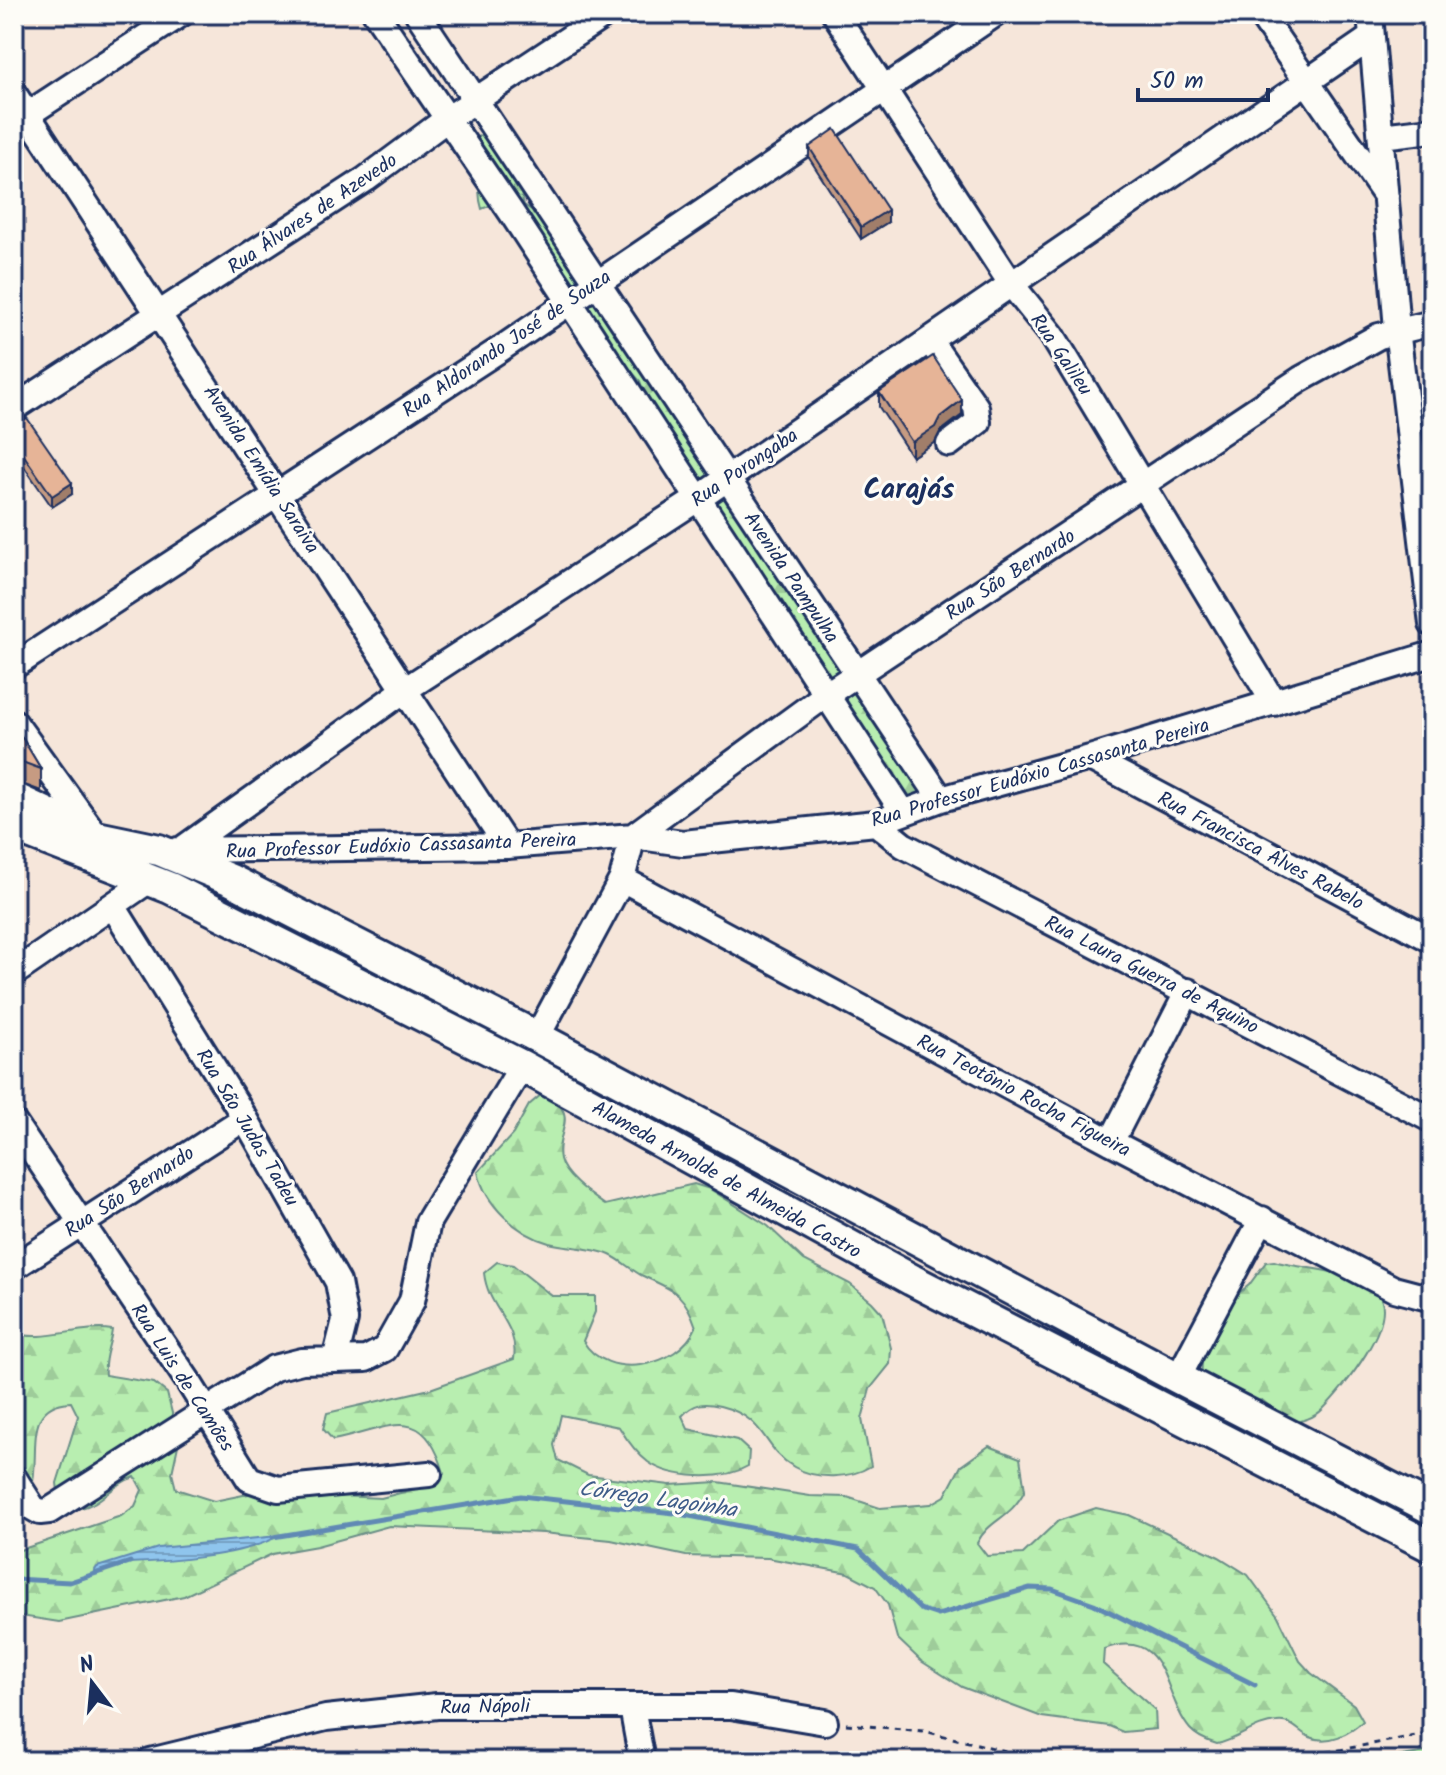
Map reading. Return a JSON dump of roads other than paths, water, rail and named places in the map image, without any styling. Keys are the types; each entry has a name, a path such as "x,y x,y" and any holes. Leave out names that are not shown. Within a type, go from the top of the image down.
{"main road":[{"name":"Alameda Arnolde de Almeida Castro","path":"14,798 97,837 170,850 231,880 537,1037 1178,1378 1429,1505"},
{"name":"Alameda Arnolde de Almeida Castro","path":"14,827 170,888 522,1066 912,1280 1432,1547"},
{"path":"698,1163 715,1131"}],"street":[{"path":"18,111 181,14"},
{"name":"Avenida Pampulha","path":"376,14 511,212 903,812"},
{"name":"Avenida Pampulha","path":"418,14 941,799"},
{"name":"Rua Álvares de Azevedo","path":"14,408 366,179 447,119 606,14"},
{"name":"Rua Galileu","path":"835,14 1012,285 1052,335 1274,703"},
{"name":"Rua Aldorando José de Souza","path":"14,666 569,301 995,14"},
{"path":"1260,14 1386,197"},
{"path":"1371,26 1397,329 1427,521 1432,624"},
{"name":"Rua Porongaba","path":"170,850 406,689 699,498 1012,285 1305,82 1371,26"},
{"name":"Avenida Emídia Saraiva","path":"18,111 278,493 507,846"},
{"path":"1381,136 1432,130"},
{"path":"511,212 540,193"},
{"name":"Rua São Bernardo","path":"633,836 856,674 1325,364 1397,329 1432,323"},
{"path":"930,341 976,407 978,422 949,444"},
{"name":"Rua Professor Eudóxio Cassasanta Pereira","path":"170,850 507,846 633,836 683,843 876,823 941,799 1090,758 1432,654"},
{"path":"14,722 97,837"},
{"name":"Rua Francisca Alves Rabelo","path":"1090,758 1432,940"},
{"name":"Rua Laura Guerra de Aquino","path":"876,823 903,845 1432,1120"},
{"path":"537,1037 622,879 633,836"},
{"name":"Rua Teotônio Rocha Figueira","path":"622,879 1111,1142 1394,1289 1432,1299"},
{"path":"14,973 148,881"},
{"name":"Rua São Judas Tadeu","path":"113,906 245,1118 338,1282 345,1320 335,1360"},
{"path":"1111,1142 1188,991"},
{"path":"14,1478 33,1508 40,1512 49,1511 274,1368 302,1361 366,1359 385,1349 412,1301 428,1222 522,1066"},
{"name":"Rua São Bernardo","path":"14,1267 245,1118"},
{"name":"Rua Luis de Camões","path":"14,1123 207,1411 249,1479 278,1489 429,1474"},
{"path":"1178,1378 1262,1219"},
{"name":"Rua Nápoli","path":"150,1761 326,1718 437,1706 731,1706 825,1722"},
{"path":"632,1707 642,1761"}],"water":[{"path":"278,1536 246,1549 183,1559 124,1563 92,1575 97,1567 158,1548"}],"waterway":[{"name":"Córrego Lagoinha","path":"273,1537 521,1496 674,1513 858,1549 920,1609 938,1615 1030,1588 1052,1589 1094,1604 1255,1685"},
{"name":"Córrego Lagoinha","path":"14,1579 70,1582 130,1562"}],"district":[{"name":"Carajás","path":"909,488"}]}
